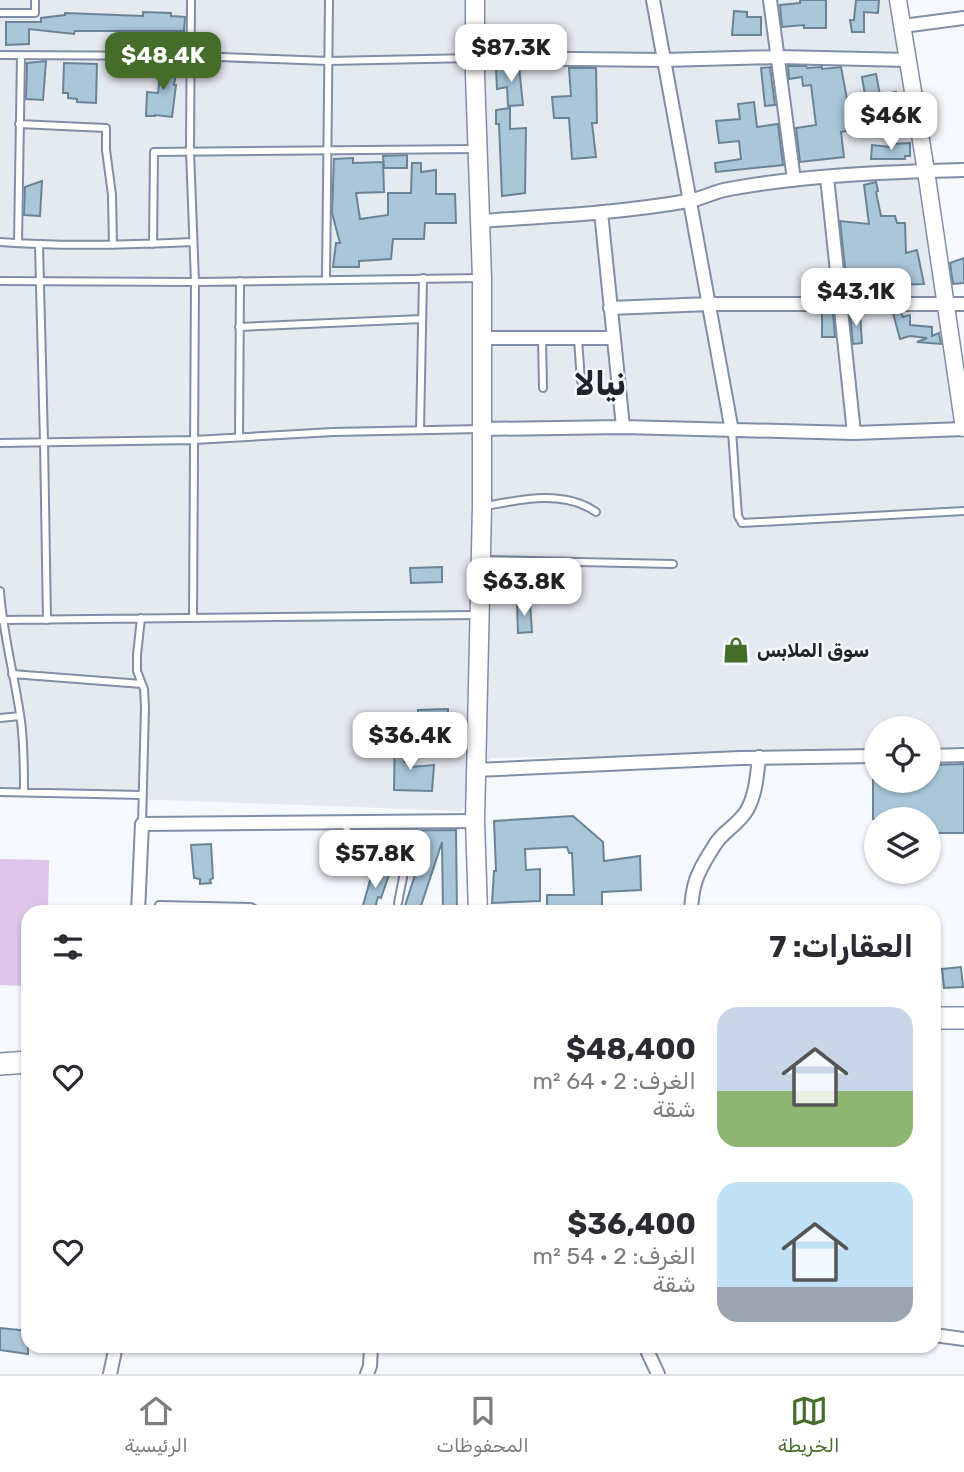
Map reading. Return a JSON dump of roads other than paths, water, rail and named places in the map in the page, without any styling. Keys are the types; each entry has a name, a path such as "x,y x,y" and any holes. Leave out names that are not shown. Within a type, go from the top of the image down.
{"main road":[{"path":"475,0 482,278 482,506 475,821 478,905"},
{"path":"941,1018 964,1018"},
{"path":"0,1064 21,1062"}],"street":[{"path":"653,0 732,431"},
{"path":"770,0 794,180"},
{"path":"482,429 623,427 854,433 964,429 898,0"},
{"path":"903,26 964,18"},
{"path":"476,58 664,60 778,57 909,60"},
{"path":"481,221 601,212 691,201 727,189 794,180 926,170 964,170"},
{"path":"827,177 854,433"},
{"path":"601,212 623,427"},
{"path":"610,308 709,304 964,304"},
{"path":"481,338 614,338"},
{"path":"941,756 964,755"},
{"path":"476,770 759,757 864,756"},
{"path":"691,905 697,873 719,839 739,820 749,805 756,784 759,757"},
{"path":"138,905 142,824 475,821"},
{"path":"941,1336 964,1339"},
{"path":"110,1374 114,1353"},
{"path":"367,1374 371,1353"},
{"path":"648,1353 658,1374"}],"lane":[{"path":"0,13 35,13 34,0"},
{"path":"191,0 190,151 195,282 193,618"},
{"path":"326,279 329,0"},
{"path":"0,55 191,56 328,61 476,58"},
{"path":"18,243 21,56"},
{"path":"19,124 106,128 113,245"},
{"path":"153,244 154,152 477,149"},
{"path":"0,242 113,245 193,242"},
{"path":"39,245 47,620"},
{"path":"420,430 423,278"},
{"path":"0,281 195,282 482,278"},
{"path":"239,437 240,281"},
{"path":"239,327 422,319"},
{"path":"542,338 543,388"},
{"path":"578,339 581,381"},
{"path":"0,443 194,440 332,432 482,429"},
{"path":"732,431 738,516 742,523 964,511"},
{"path":"482,506 540,498 578,503 596,512"},
{"path":"480,560 673,564"},
{"path":"0,591 1,620 20,716 24,792"},
{"path":"1,620 480,615"},
{"path":"141,618 137,671 144,689 145,707 142,824"},
{"path":"12,674 142,684"},
{"path":"0,718 20,716"},
{"path":"0,792 142,795"},
{"path":"346,822 350,846 354,851 361,854 406,854 398,903"}],"place":[{"name":"سوق الملابس","path":"736,650"}],"district":[{"name":"نيالا","path":"600,383"}]}
